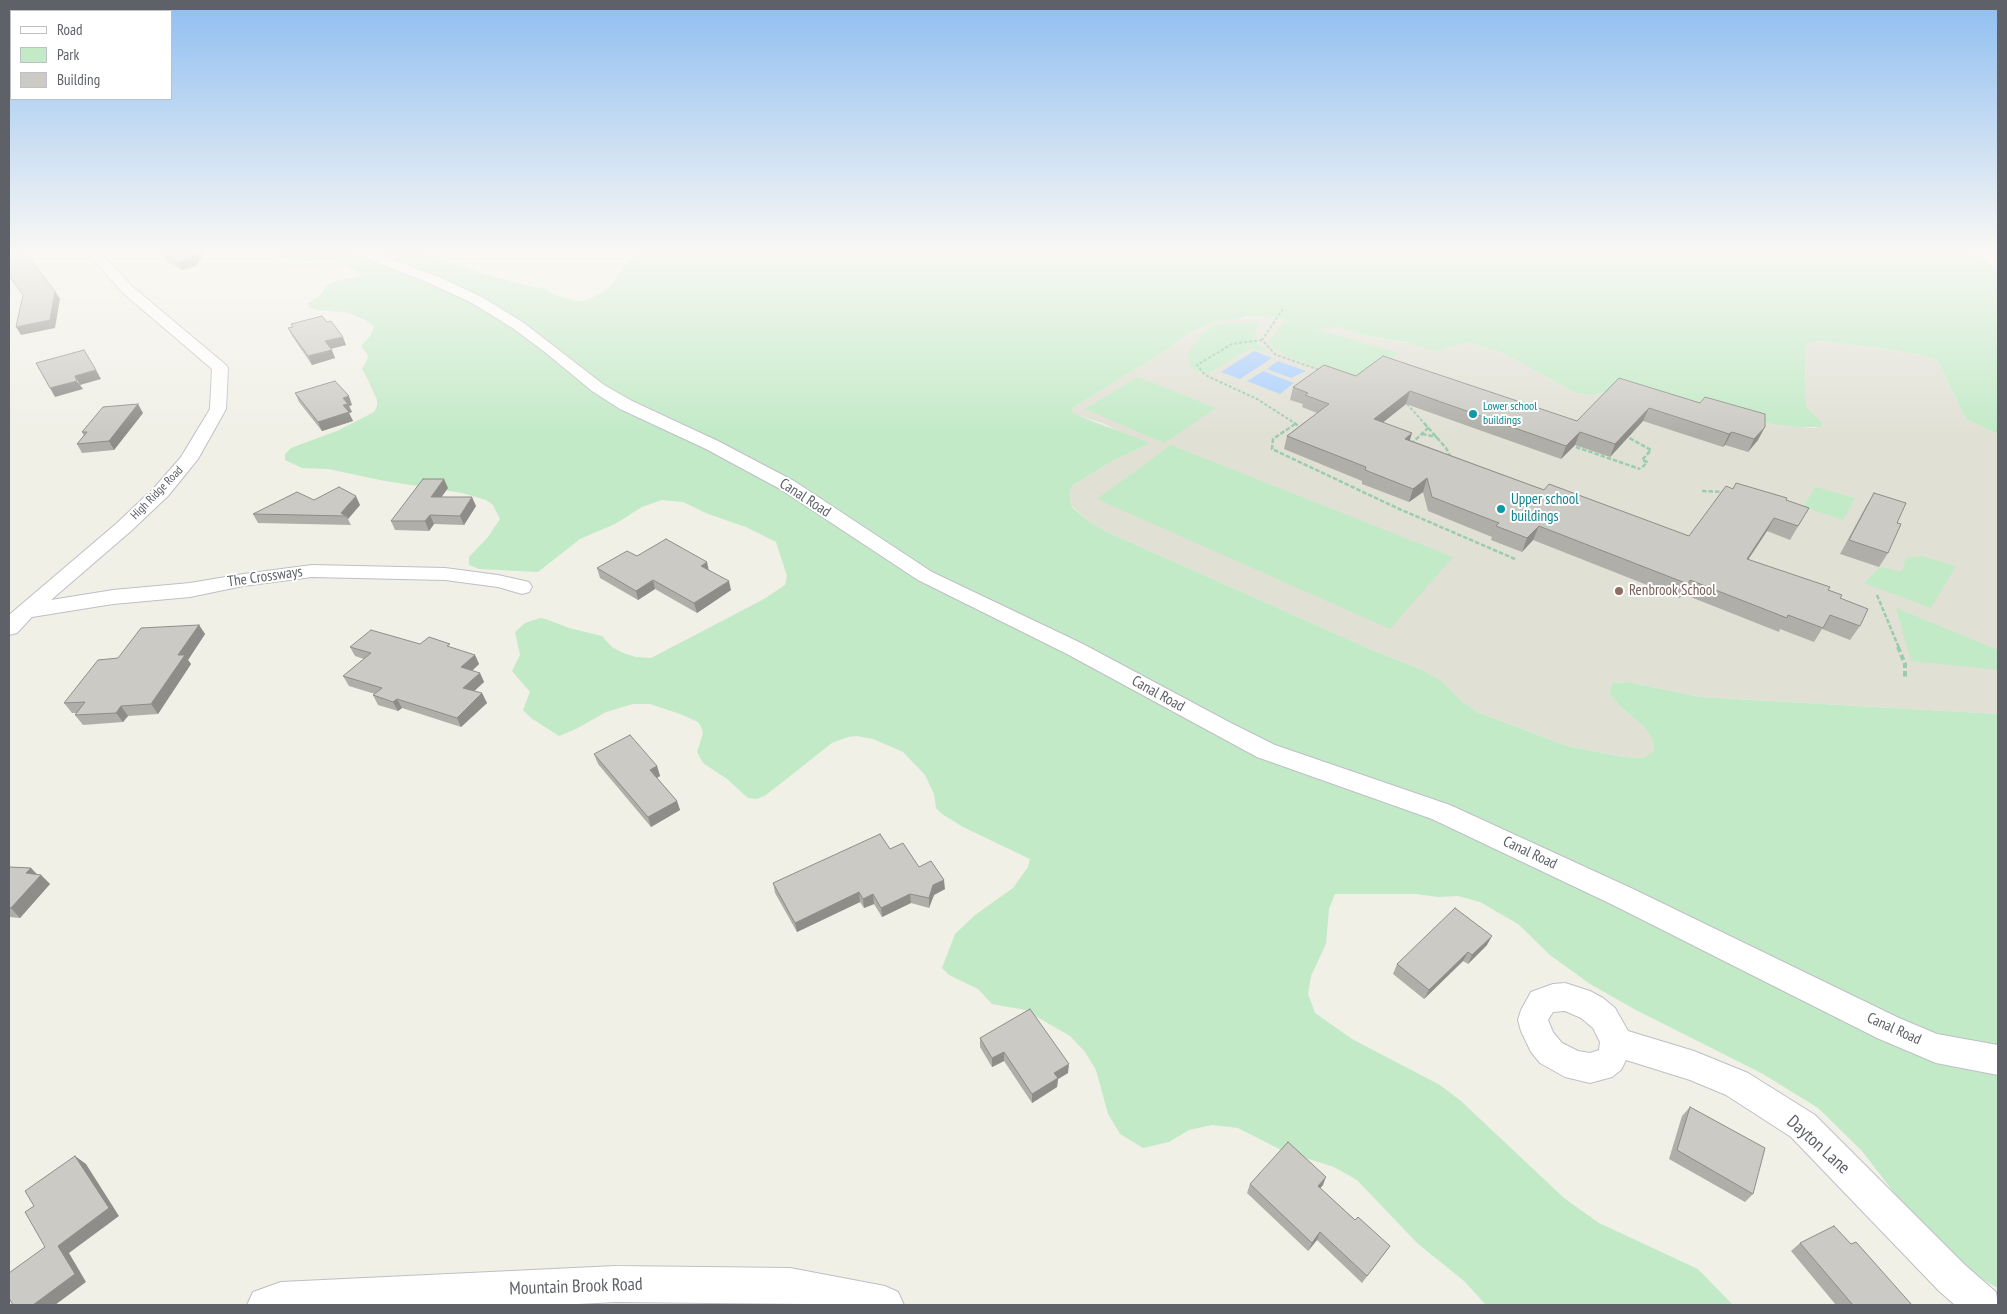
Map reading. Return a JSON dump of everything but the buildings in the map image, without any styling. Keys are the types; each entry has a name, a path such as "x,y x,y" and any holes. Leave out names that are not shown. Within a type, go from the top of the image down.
{"street":[{"name":"High Ridge Road","path":"9,628 17,612 124,527 161,492 189,460 218,409 220,368 153,311"},
{"name":"Canal Road","path":"495,311 552,350 598,388 626,405 712,445 787,485 926,576 1075,649 1266,751 1441,812 1621,896 1896,1031 1936,1048 1998,1060"},
{"name":"The Crossways","path":"17,612 113,597 190,590 312,570 445,574 498,581 522,587"},
{"name":"Dayton Lane","path":"1616,1042 1694,1066 1737,1084 1796,1122 1845,1168 1952,1278 1983,1305"},
{"name":"Mountain Brook Road","path":"266,1305 281,1301 616,1284 790,1286 885,1305"}],"path":[{"path":"1281,311 1262,340 1232,344 1197,364 1205,375 1257,400 1302,428"},
{"path":"1262,340 1276,355 1322,371"},
{"path":"1407,404 1437,436 1452,460"},
{"path":"1295,424 1274,439 1272,449 1397,508 1515,559"},
{"path":"1408,446 1429,427"},
{"path":"1576,448 1640,469 1647,462 1642,460 1650,450 1621,433 1626,428"},
{"path":"1421,434 1437,436"},
{"path":"1702,491 1731,494"},
{"path":"1877,595 1905,664 1905,679"}],"shaded area":[{"name":"Renbrook School","path":"1261,316 1284,319 1296,325 1338,327 1367,336 1405,343 1463,342 1503,353 1576,393 1594,395 1615,389 1719,409 1771,424 1797,427 1817,428 1821,421 1808,409 1806,403 1805,354 1806,343 1809,341 1877,348 1921,355 1938,361 1966,419 1998,434 1998,714 1701,697 1628,682 1612,683 1609,694 1644,727 1653,740 1654,751 1643,758 1624,757 1567,746 1477,712 1463,702 1442,681 1420,669 1372,650 1107,532 1087,520 1072,506 1069,492 1073,485 1114,460 1147,445 1102,423 1079,416 1072,411 1072,408 1167,350 1189,333 1214,322"}],"green space":[{"path":"336,311 1998,311 1998,434 1966,419 1938,361 1921,355 1878,348 1818,341 1807,343 1805,354 1806,403 1808,409 1821,421 1821,427 1797,427 1771,424 1719,409 1615,389 1594,395 1576,393 1503,353 1467,343 1434,351 1409,343 1367,336 1338,327 1316,329 1398,353 1361,382 1286,356 1268,343 1285,321 1290,322 1284,319 1261,316 1214,322 1189,333 1167,350 1072,408 1072,411 1079,416 1147,442 1147,445 1114,460 1073,485 1069,492 1072,507 1087,520 1107,532 1372,650 1420,669 1442,681 1463,702 1477,712 1567,746 1624,757 1643,758 1654,751 1653,740 1644,727 1609,694 1612,683 1628,682 1701,697 1998,714 1998,1288 1969,1272 1918,1224 1862,1151 1818,1108 1763,1074 1634,1009 1590,984 1550,955 1518,924 1480,902 1458,896 1335,894 1329,909 1326,944 1311,976 1308,994 1315,1013 1352,1039 1440,1085 1461,1101 1564,1198 1599,1223 1698,1269 1733,1305 1486,1305 1464,1281 1417,1243 1357,1180 1334,1167 1283,1151 1238,1128 1212,1125 1189,1130 1169,1142 1143,1148 1120,1134 1108,1114 1096,1070 1085,1052 1070,1036 1025,1010 992,1004 978,989 949,975 942,968 955,934 975,915 1013,888 1028,867 1030,859 963,827 942,814 936,808 934,794 925,775 903,752 873,739 857,736 848,737 832,743 766,795 757,799 748,798 727,779 703,763 697,752 703,733 701,727 698,722 680,714 650,704 633,704 606,712 559,736 531,718 523,710 530,692 512,671 520,655 515,632 525,623 540,618 546,619 569,628 602,636 612,647 623,653 636,657 651,658 764,599 785,585 787,576 776,542 746,527 708,514 683,502 662,500 642,507 615,524 580,539 538,572 479,569 469,565 469,557 488,537 500,519 493,505 486,500 462,493 385,481 328,469 302,468 285,460 285,454 291,448 339,430 374,412 377,406 377,400 362,369 368,358 361,346 370,336 374,327 365,320 346,312"},
{"path":"1258,322 1254,339 1267,353 1251,348 1209,373 1195,371 1189,364 1188,353 1199,338 1213,325"},
{"path":"1138,377 1216,408 1164,443 1085,409"},
{"path":"1171,445 1453,557 1390,629 1097,499"},
{"path":"1816,487 1855,498 1843,520 1803,507"},
{"path":"1922,556 1956,566 1931,608 1864,583 1880,567 1902,572 1906,558"},
{"path":"1896,608 1998,650 1998,670 1911,661"}],"water":[{"path":"1254,351 1272,358 1240,379 1221,372"},
{"path":"1278,361 1306,371 1291,378 1267,369"},
{"path":"1263,371 1294,383 1280,394 1247,381"}],"place":[{"name":"Lower school buildings","path":"1473,414"},
{"name":"Upper school buildings","path":"1501,509"},
{"name":"Renbrook School","path":"1619,591"}]}
